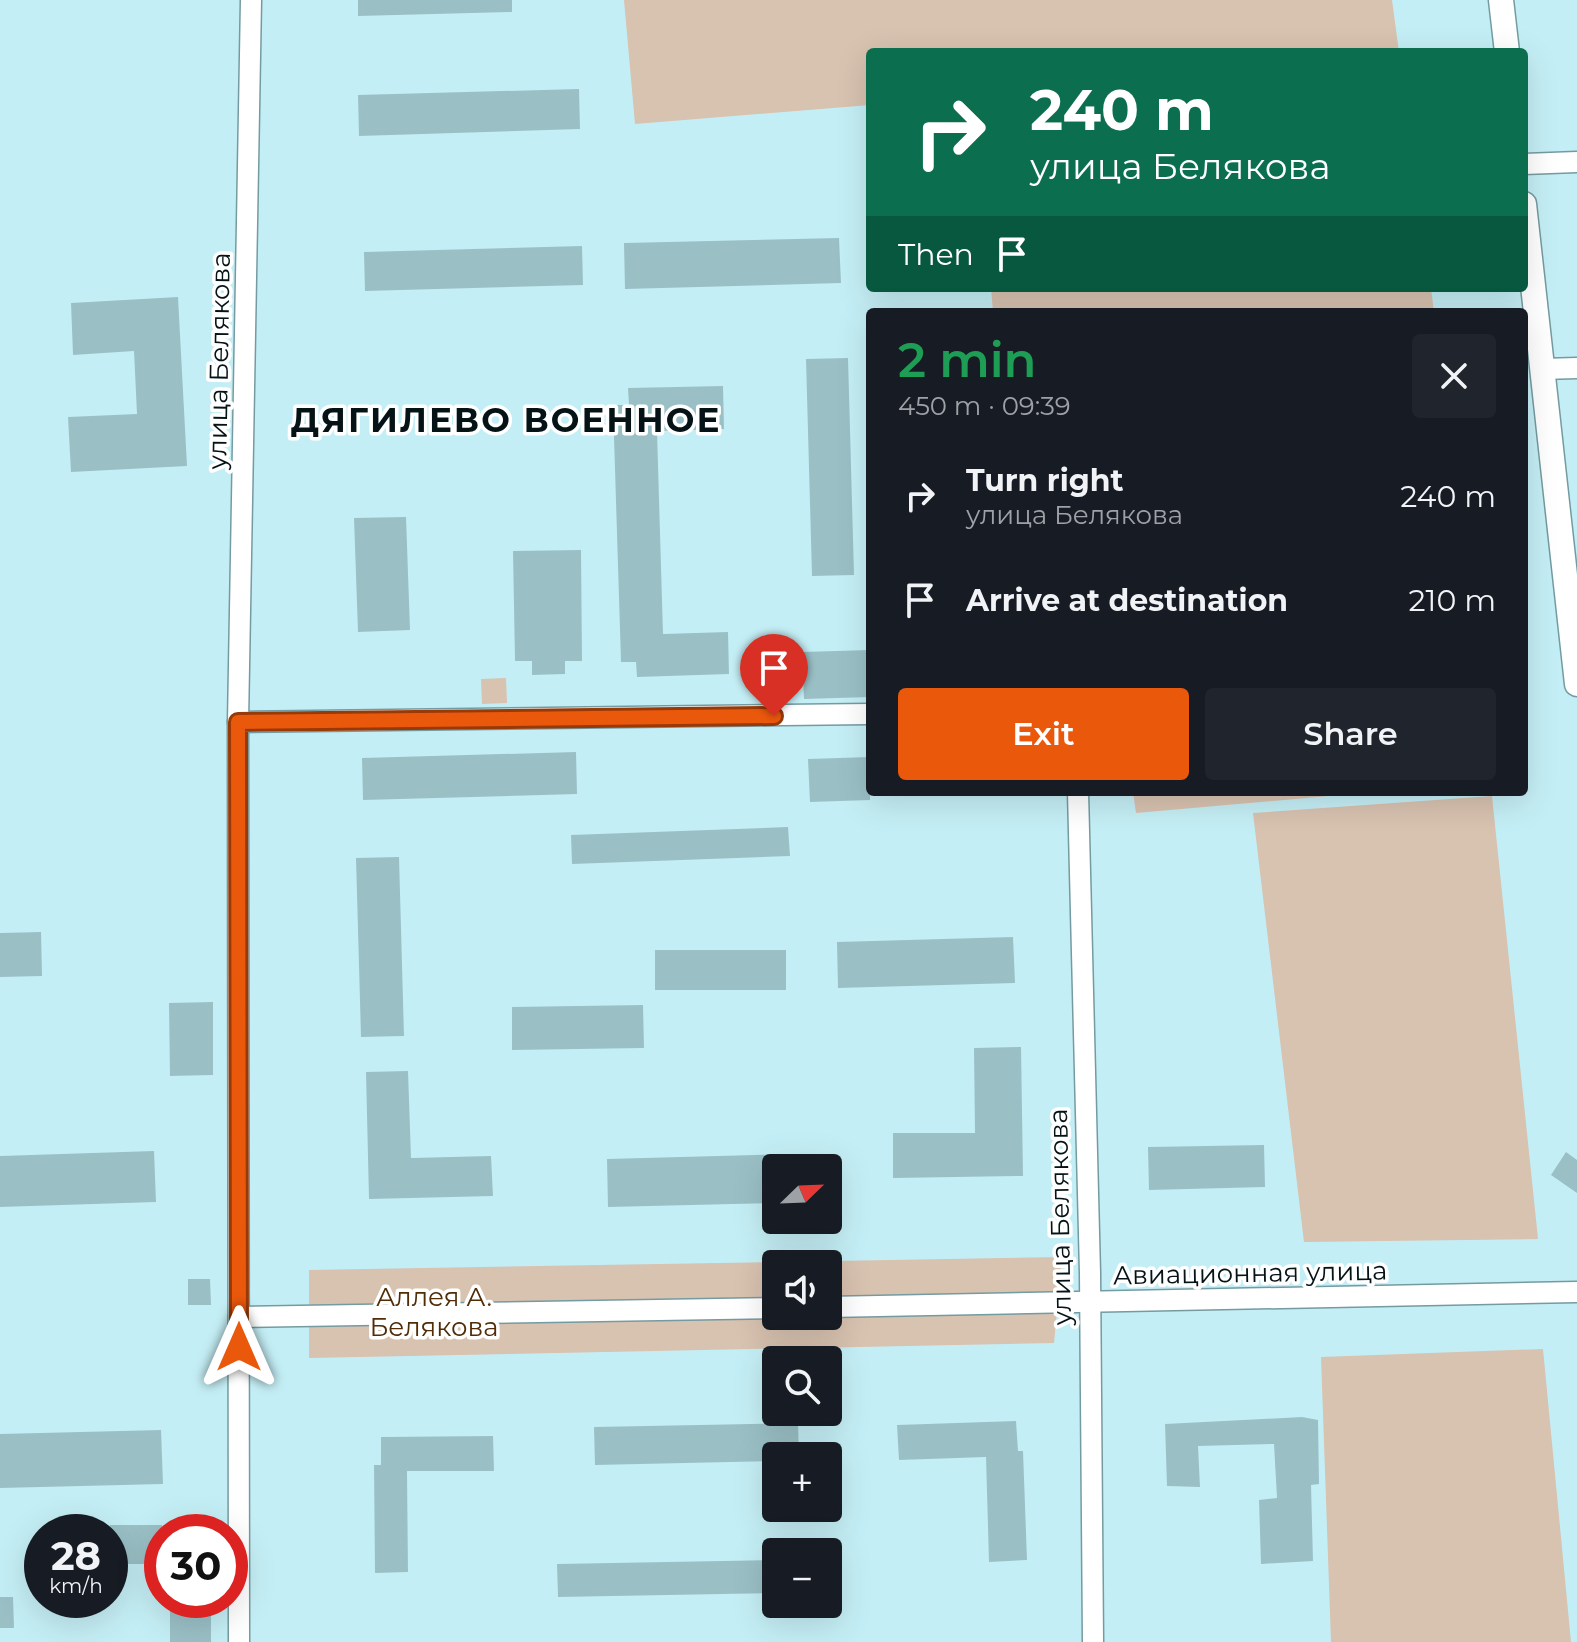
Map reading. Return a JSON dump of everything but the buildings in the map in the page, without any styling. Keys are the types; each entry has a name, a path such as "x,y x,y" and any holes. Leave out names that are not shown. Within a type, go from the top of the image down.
{"street":[{"name":"улица Белякова","path":"239,1642 238,722 251,0"},
{"path":"1501,0 1507,48"},
{"path":"1528,164 1577,162"},
{"path":"1528,241 1542,369 1570,561 1577,684"},
{"path":"1542,369 1577,368"},
{"path":"238,722 866,714"},
{"name":"улица Белякова","path":"1078,796 1093,1642"},
{"name":"Авиационная улица","path":"842,1307 1577,1292"},
{"path":"239,1317 762,1308"}],"green space":[{"path":"624,0 1392,0 1398,48 866,48 866,105 635,124"},
{"path":"991,292 1432,292 1434,308 993,308"},
{"path":"506,678 507,703 482,704 481,679"},
{"path":"1134,796 1329,796 1136,813"},
{"path":"1492,796 1538,1239 1304,1242 1253,813"},
{"name":"Аллея А. Белякова","path":"1062,1257 1054,1343 762,1346 762,1349 309,1358 309,1270 762,1262 762,1330 842,1330 842,1261"},
{"path":"1543,1349 1571,1642 1331,1642 1321,1357"}],"district":[{"name":"ДЯГИЛЕВО ВОЕННОЕ","path":"506,420"}],"route":[{"path":"239,1347 238,722 774,716"}]}
